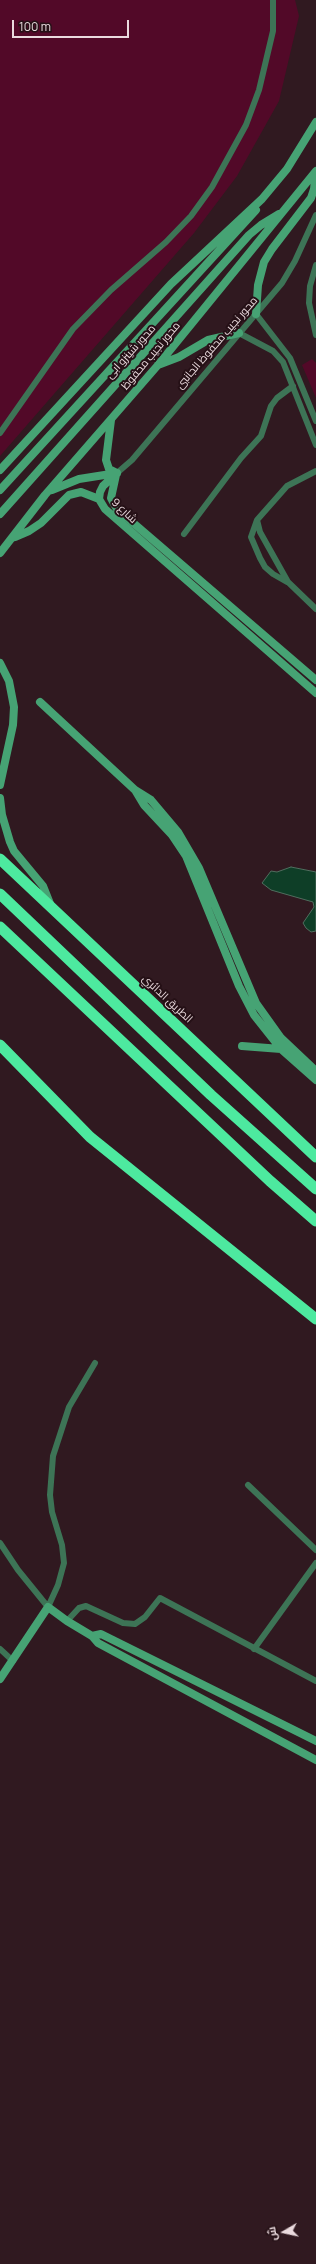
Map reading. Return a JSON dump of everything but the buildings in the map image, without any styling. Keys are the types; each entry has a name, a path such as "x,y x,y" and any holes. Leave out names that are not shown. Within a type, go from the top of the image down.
{"highway":[{"name":"الطريق الدائري","path":"0,859 316,1157"},
{"path":"0,894 210,1095 316,1189"},
{"path":"0,927 270,1181 316,1221"},
{"path":"0,1045 90,1136 316,1319"}],"main road":[{"path":"0,470 171,284 262,199 287,169 316,122"},
{"path":"256,314 258,285 264,262 272,249 311,198 314,189 316,171"},
{"name":"محور نجيب محفوظ","path":"0,553 14,538 45,495 158,365 316,171"},
{"name":"محور شينزو ابى","path":"0,490 252,216 262,199"},
{"name":"محور شينزو ابى","path":"0,514 249,235 268,220 284,212"},
{"path":"158,365 179,357 208,340 239,333"},
{"path":"111,419 106,460 109,469 117,473"},
{"path":"45,495 73,481 95,475 117,473"},
{"name":"شارع 9","path":"117,473 103,486 99,499 105,509 316,693"},
{"name":"شارع 9","path":"117,473 111,498 117,509 316,680"},
{"path":"14,538 41,523 69,495 81,492 99,499"},
{"path":"0,663 9,681 14,707 13,725 0,785"},
{"path":"40,702 135,790 151,800 169,826 195,858 256,1003 281,1038 316,1071"},
{"path":"0,798 3,820 14,851 43,886 52,909"},
{"path":"169,826 190,864 244,996 260,1024 281,1049 316,1080"},
{"path":"242,1046 281,1049"},
{"path":"0,1679 48,1607 66,1622 92,1636 98,1643 316,1760"},
{"path":"92,1636 101,1634 316,1741"}],"street":[{"path":"0,433 73,329 111,290 166,242 191,216 212,187 246,125 259,90 273,31 273,0"},
{"name":"محور نجيب محفوظ الجانبى","path":"117,473 132,460 287,276 316,215"},
{"path":"316,265 310,286 309,304 316,335"},
{"path":"256,314 290,358 316,422"},
{"path":"239,333 278,356 286,369 316,445"},
{"path":"184,534 208,499 261,436 271,406 277,398 292,386"},
{"path":"316,471 287,486 257,520 251,537 260,558 273,574 288,582 316,609"},
{"path":"257,520 260,532 288,582"},
{"path":"0,1543 18,1570 48,1607 58,1585 64,1563 62,1545 53,1516 50,1495 53,1456 69,1407 95,1363"},
{"path":"248,1485 316,1550"},
{"path":"254,1649 316,1563"},
{"path":"66,1622 78,1608 86,1606 123,1623 135,1624 145,1617 160,1598 316,1682"},
{"path":"0,1650 13,1661"}],"shaded area":[{"path":"0,0 295,0 299,16 279,101 237,176 194,233 0,456"},
{"path":"312,359 316,363 316,398 302,365"},
{"path":"291,867 316,872 316,931 311,932 303,923 314,907 313,902 271,890 262,883 271,871 277,872"}]}
